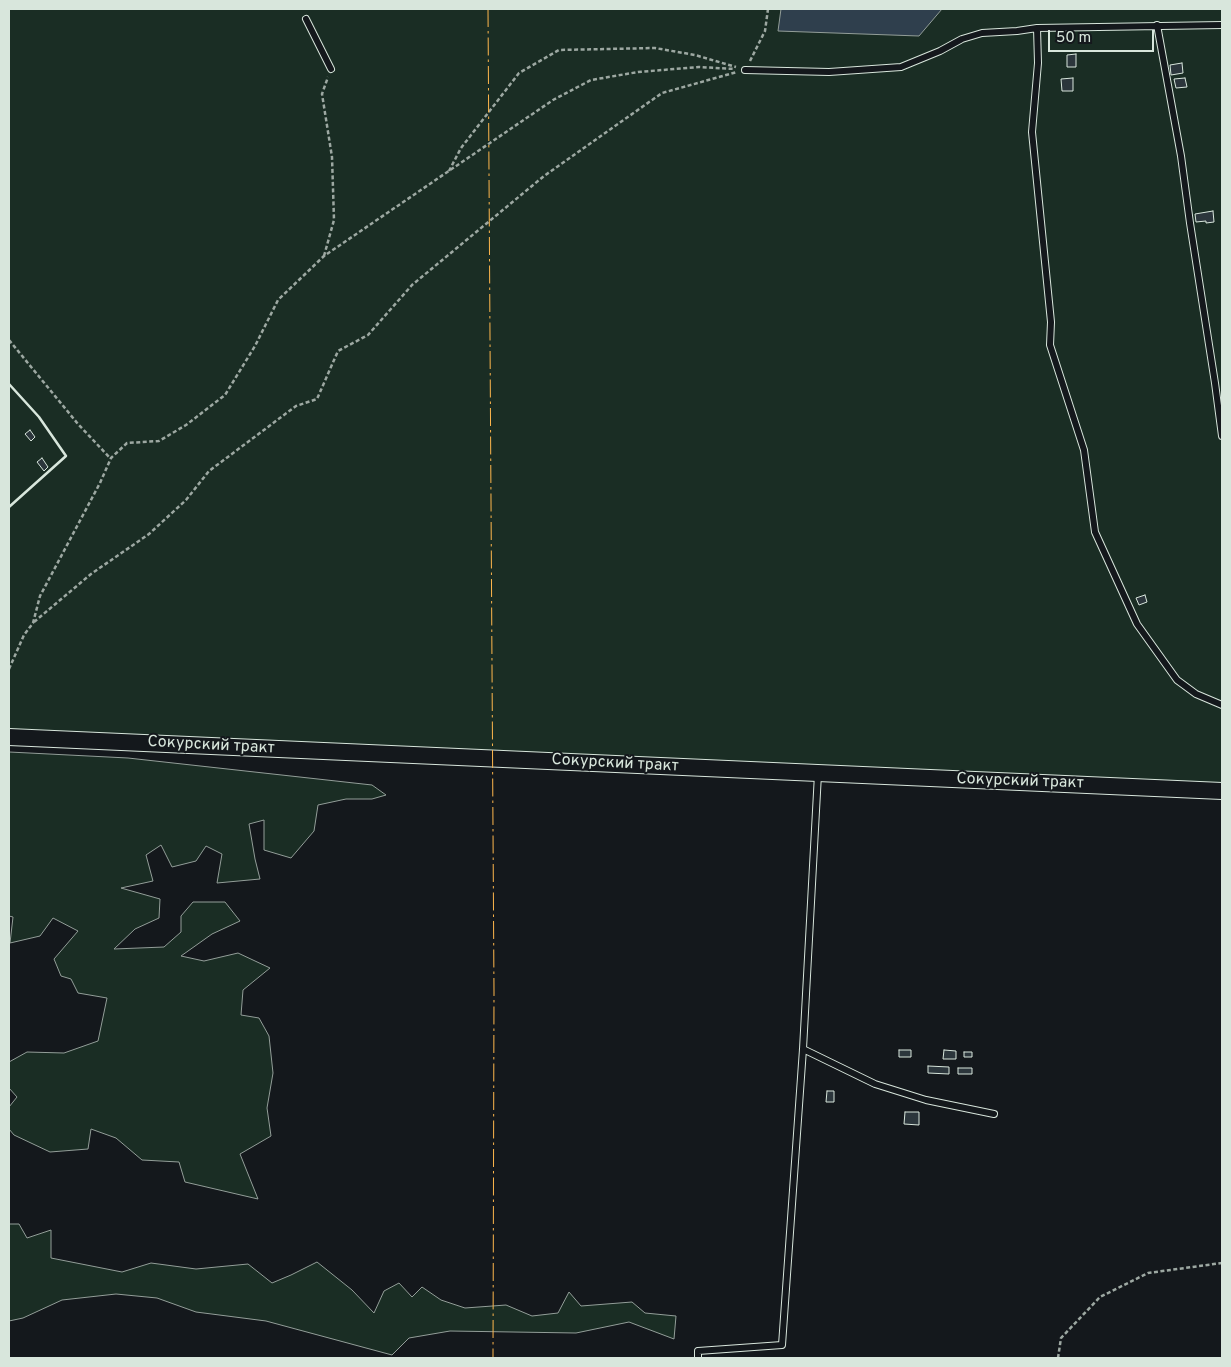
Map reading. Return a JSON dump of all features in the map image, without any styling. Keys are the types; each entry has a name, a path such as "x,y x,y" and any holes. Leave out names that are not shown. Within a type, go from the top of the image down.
{"street":[{"name":"Сокурский тракт","path":"9,737 1222,791"}],"lane":[{"path":"306,19 331,68"},
{"path":"1157,25 1181,156 1216,383 1222,436"},
{"path":"745,70 829,72 901,67 940,51 962,39 982,33 1037,28 1222,25"},
{"path":"1037,28 1038,63 1032,132 1052,322 1050,345 1084,450 1094,532 1137,624 1178,680 1196,694 1222,705"},
{"path":"698,1358 698,1351 782,1345 804,1049 818,773"},
{"path":"804,1049 876,1084 926,1100 994,1114"}],"path":[{"path":"9,668 24,635 33,623 91,574 150,534 186,500 209,470 296,406 317,399 338,351 368,335 412,286 544,176 662,93 745,70 765,31 768,9"},
{"path":"449,171 461,148 519,72 559,50 655,48 695,55 745,70"},
{"path":"33,623 40,596 100,484 111,458 127,443 159,441 186,424 224,395 255,346 278,300 324,256 553,100 591,80 638,72 699,67 745,70"},
{"path":"324,256 334,220 332,157 322,94 331,68"},
{"path":"9,340 78,424 111,458"},
{"path":"1058,1358 1061,1338 1100,1297 1148,1273 1222,1263"}],"green space":[{"path":"9,9 1222,9 1222,791 9,737"},
{"path":"9,752 128,758 372,785 386,795 372,799 346,799 318,805 314,831 291,858 264,850 264,820 249,824 260,879 217,883 222,854 206,846 196,861 172,867 161,845 146,855 153,881 121,888 160,899 159,918 135,929 114,949 164,947 181,932 181,916 193,902 225,902 240,921 212,934 181,956 204,961 238,953 270,968 243,990 241,1015 259,1018 269,1036 273,1073 267,1108 271,1136 240,1154 258,1199 185,1182 179,1162 142,1160 116,1138 91,1129 88,1149 50,1152 14,1135 9,1129 9,1107 17,1097 9,1088 9,1062 27,1052 64,1053 98,1041 107,998 78,993 71,979 61,976 54,959 78,931 53,918 40,936 10,943 13,917 9,916"},
{"path":"9,1224 19,1224 27,1238 51,1230 51,1258 122,1272 151,1263 196,1269 248,1264 272,1283 317,1262 352,1290 374,1313 384,1291 399,1283 412,1297 422,1287 441,1300 465,1308 506,1305 532,1316 558,1313 569,1292 581,1306 632,1302 645,1313 676,1316 674,1339 629,1322 576,1333 450,1331 409,1338 392,1355 266,1321 196,1312 157,1298 116,1294 62,1300 23,1318 9,1321"}],"water":[{"path":"781,9 942,9 919,36 778,31"}],"building":[{"path":"1076,54 1076,67 1067,67 1067,55"},
{"path":"1182,63 1183,73 1171,75 1170,65"},
{"path":"1073,78 1073,91 1062,91 1061,79"},
{"path":"1185,78 1187,87 1176,88 1174,79"},
{"path":"1213,211 1214,222 1196,222 1195,214"},
{"path":"30,430 35,437 31,441 25,434"},
{"path":"42,458 48,467 44,471 37,462"},
{"path":"1145,595 1147,602 1139,605 1136,598"},
{"path":"899,1050 911,1050 911,1057 899,1057"},
{"path":"944,1050 956,1051 956,1059 943,1059"},
{"path":"964,1052 972,1052 972,1057 964,1057"},
{"path":"928,1066 949,1067 949,1074 928,1073"},
{"path":"958,1068 972,1068 972,1074 958,1074"},
{"path":"827,1091 834,1091 834,1102 826,1102"},
{"path":"905,1112 919,1112 919,1125 904,1124"}],"wall":[{"path":"9,384 39,417 66,456 9,507"}],"power":[{"path":"488,9 494,993 493,1358"}]}
